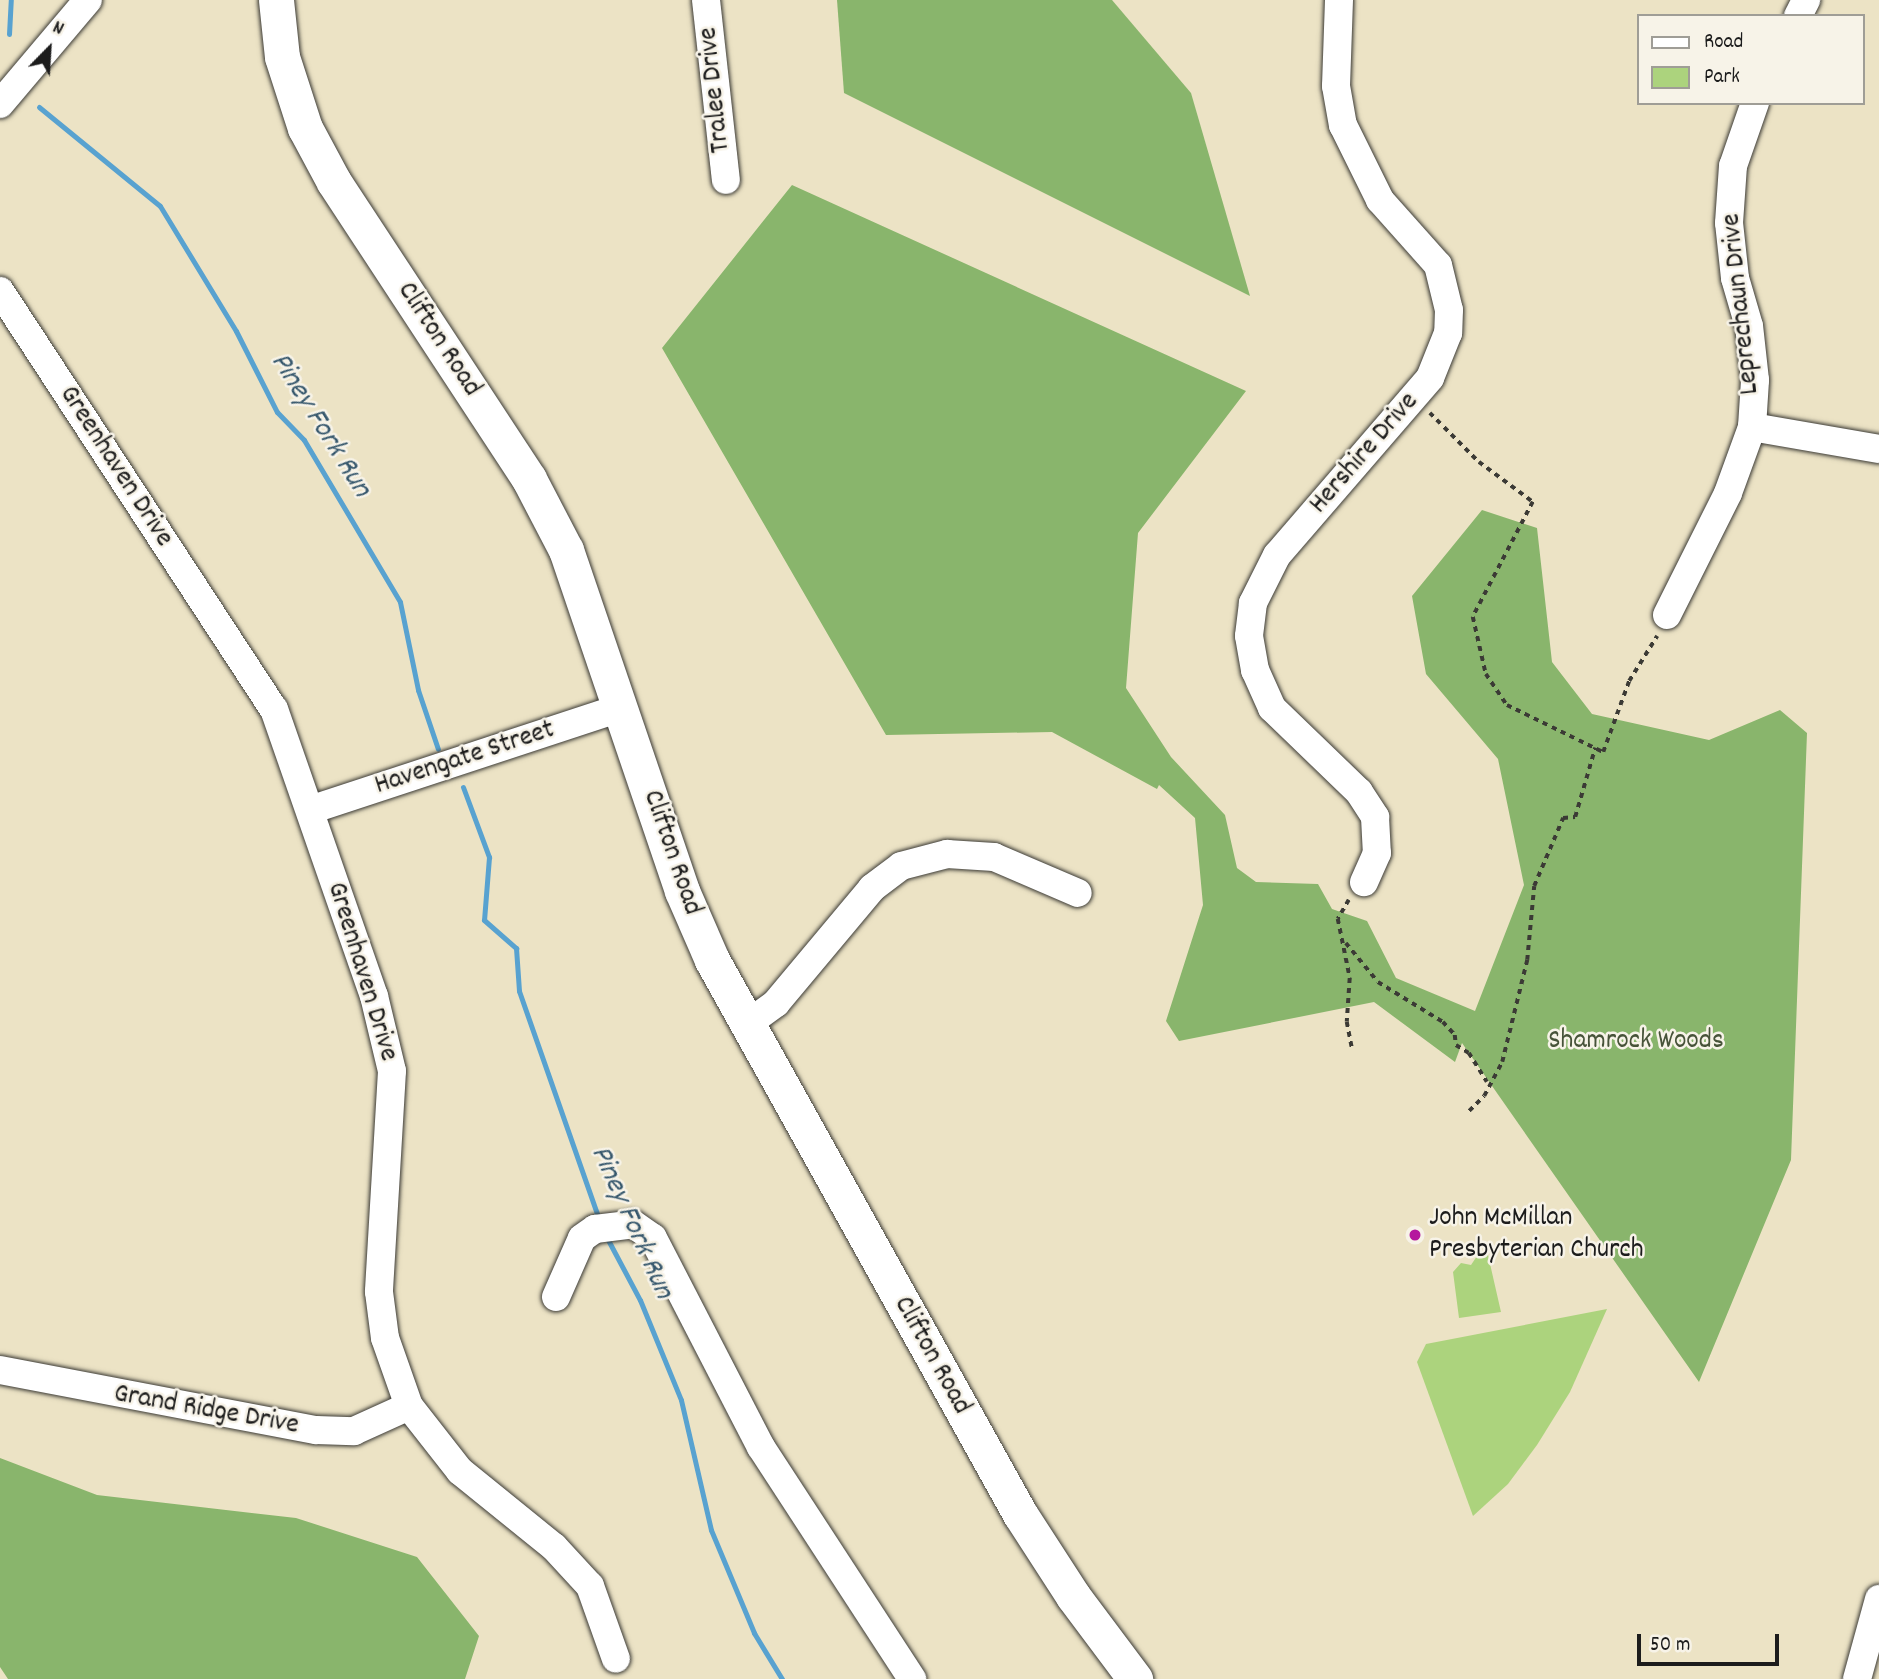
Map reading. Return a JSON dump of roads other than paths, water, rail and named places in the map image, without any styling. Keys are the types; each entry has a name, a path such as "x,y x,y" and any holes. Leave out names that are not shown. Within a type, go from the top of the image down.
{"main road":[{"name":"Clifton Road","path":"276,0 282,57 305,128 334,182 542,503 566,550 696,926 746,1025 1020,1514 1073,1597 1135,1679"}],"street":[{"path":"0,104 88,0"},
{"name":"Tralee Drive","path":"706,0 726,180"},
{"name":"Hershire Drive","path":"1339,0 1336,86 1350,145 1380,200 1431,252 1447,298 1447,344 1415,397 1277,555 1260,584 1250,619 1251,654 1272,708 1359,792 1375,817 1377,853 1364,882"},
{"name":"Leprechaun Drive","path":"1661,627 1728,493 1752,427 1755,380 1749,326 1734,278 1729,223 1733,166 1754,105"},
{"name":"Greenhaven Drive","path":"0,291 274,709 374,996 392,1071 379,1292 386,1338 410,1406 460,1471 555,1547 590,1586 616,1659"},
{"path":"1752,427 1879,449"},
{"name":"Havengate Street","path":"310,810 621,708"},
{"path":"746,1025 776,1003 872,888 901,866 947,854 994,857 1078,893"},
{"path":"556,1297 582,1238 603,1226 633,1224 653,1238 761,1447 912,1679"},
{"name":"Grand Ridge Drive","path":"0,1370 316,1430 354,1431 410,1406"},
{"path":"1857,1679 1879,1599"}],"waterway":[{"name":"Piney Fork Run","path":"9,34 11,0"},
{"name":"Piney Fork Run","path":"39,107 160,206 236,331 277,412 304,440 400,602 418,690 438,749"},
{"name":"Piney Fork Run","path":"463,787 489,857 484,920 516,948 519,991 599,1219"},
{"name":"Piney Fork Run","path":"607,1238 640,1300 681,1400 711,1530 754,1633 782,1679"}],"place":[{"name":"John McMillan Presbyterian Church","path":"1415,1235"}],"park label":[{"name":"Shamrock Woods","path":"1636,1042"}]}
